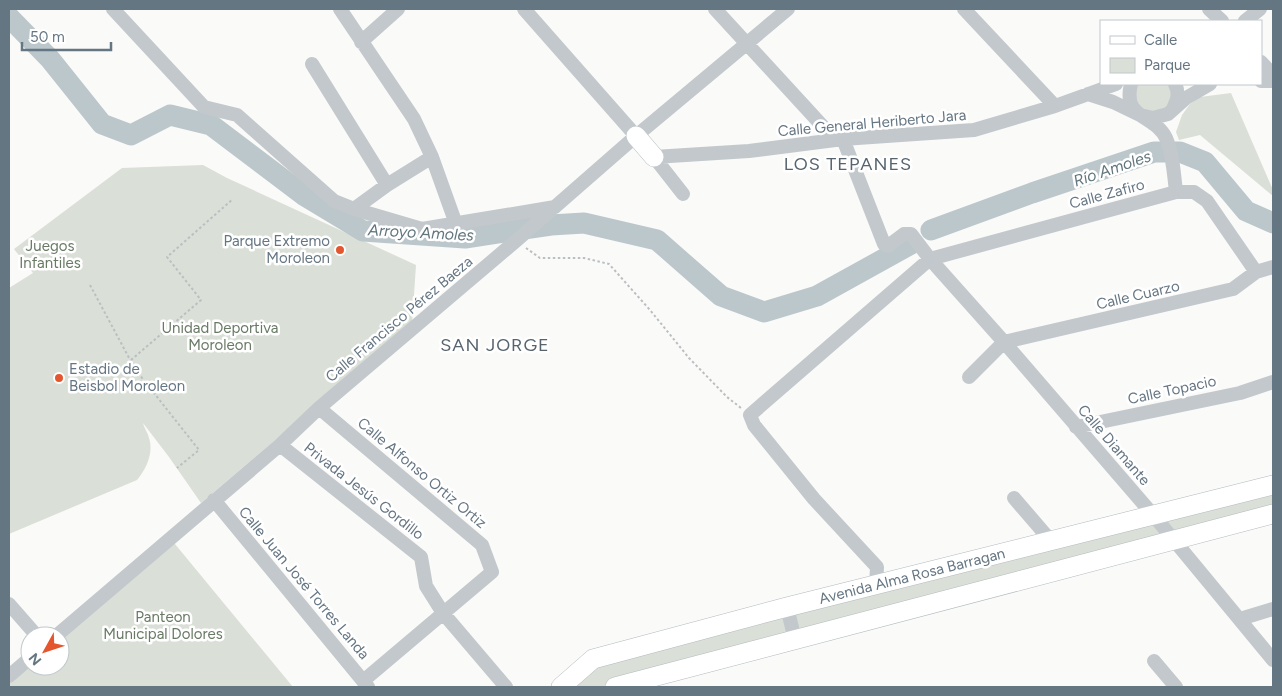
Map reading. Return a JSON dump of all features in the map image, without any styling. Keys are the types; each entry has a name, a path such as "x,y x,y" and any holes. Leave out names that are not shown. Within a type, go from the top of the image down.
{"street":[{"path":"113,9 204,107 237,115 334,202 422,229 554,208"},
{"path":"340,9 414,119 432,157 456,224"},
{"path":"362,42 398,9"},
{"path":"524,9 636,136 683,194"},
{"path":"715,9 828,132 843,139"},
{"name":"Calle Francisco Pérez Baeza","path":"68,626 280,445 319,408 520,238 636,136 788,9"},
{"path":"964,9 1055,106"},
{"path":"1210,9 1221,20"},
{"path":"1247,20 1260,9"},
{"path":"1262,63 1273,74"},
{"path":"312,64 387,186"},
{"name":"Calle General Heriberto Jara","path":"654,157 749,151 843,139 974,130 1055,106 1113,85"},
{"path":"1131,85 1130,104 1140,115 1153,118 1166,115 1186,98 1208,85"},
{"path":"1166,140 1172,111 1178,98 1176,85"},
{"path":"1088,94 1113,102 1140,115 1155,126 1166,140 1174,169 1176,192"},
{"name":"Calle Diamante","path":"843,139 884,244 888,246 904,234 911,234 928,257 1154,516 1273,660"},
{"path":"354,209 432,157"},
{"name":"Calle Zafiro","path":"928,257 1176,192 1194,192 1208,201 1256,272"},
{"path":"876,586 877,567 814,499 754,426 750,415 928,257"},
{"name":"Calle Cuarzo","path":"1004,342 1233,290 1256,272 1273,267"},
{"path":"969,377 1004,342"},
{"name":"Calle Topacio","path":"1076,427 1240,393 1273,382"},
{"name":"Calle Alfonso Ortiz Ortiz","path":"319,408 482,545 492,572 443,613"},
{"name":"Privada Jesús Gordillo","path":"280,445 421,557 426,586 443,613 506,687"},
{"name":"Avenida Alma Rosa Barragan","path":"561,687 593,659 786,607 1273,485"},
{"path":"1014,498 1051,541"},
{"name":"Calle Juan José Torres Landa","path":"214,500 366,684"},
{"name":"Avenida Alma Rosa Barragan","path":"615,687 1273,514"},
{"path":"9,604 29,626"},
{"path":"786,607 795,640"},
{"path":"1240,619 1273,609"},
{"path":"366,684 443,613"},
{"path":"1154,661 1176,687"},
{"path":"9,676 20,667"}],"path":[{"path":"131,360 201,300 167,257 234,199"},
{"path":"520,238 540,258 584,258 609,264 689,358 728,397 750,415"},
{"path":"90,285 136,369 199,450 176,468"}],"green space":[{"path":"1135,85 1173,85 1173,103 1158,114 1141,110 1133,90"},
{"path":"1231,93 1273,190 1273,196 1200,135 1179,140 1176,132 1182,115 1190,104 1200,97"},
{"name":"Unidad Deportiva Moroleon","path":"203,165 227,178 416,265 412,324 201,503 143,423 150,444 150,455 146,466 137,480 9,534 9,288 33,273 14,249 122,168"},
{"path":"1273,480 1273,513 615,687 562,687 593,660"},
{"name":"Panteon Municipal Dolores","path":"170,538 293,687 9,687 9,676 20,671 20,676 70,676 70,627"}],"waterway":[{"name":"Arroyo Amoles","path":"9,17 50,59 102,124 131,135 170,115 211,125 305,196 363,231 465,238 551,225 584,223 657,240 721,296 764,312 817,296 911,244"},
{"name":"Río Amoles","path":"931,230 1032,193 1154,152 1180,152 1205,162 1246,211 1273,223"}],"place":[{"name":"Parque Extremo Moroleon","path":"340,250"},
{"name":"Estadio de Beisbol Moroleon","path":"59,378"}],"district":[{"name":"LOS TEPANES","path":"848,164"},
{"name":"SAN JORGE","path":"495,345"}],"park label":[{"name":"Juegos Infantiles","path":"50,254"}]}
